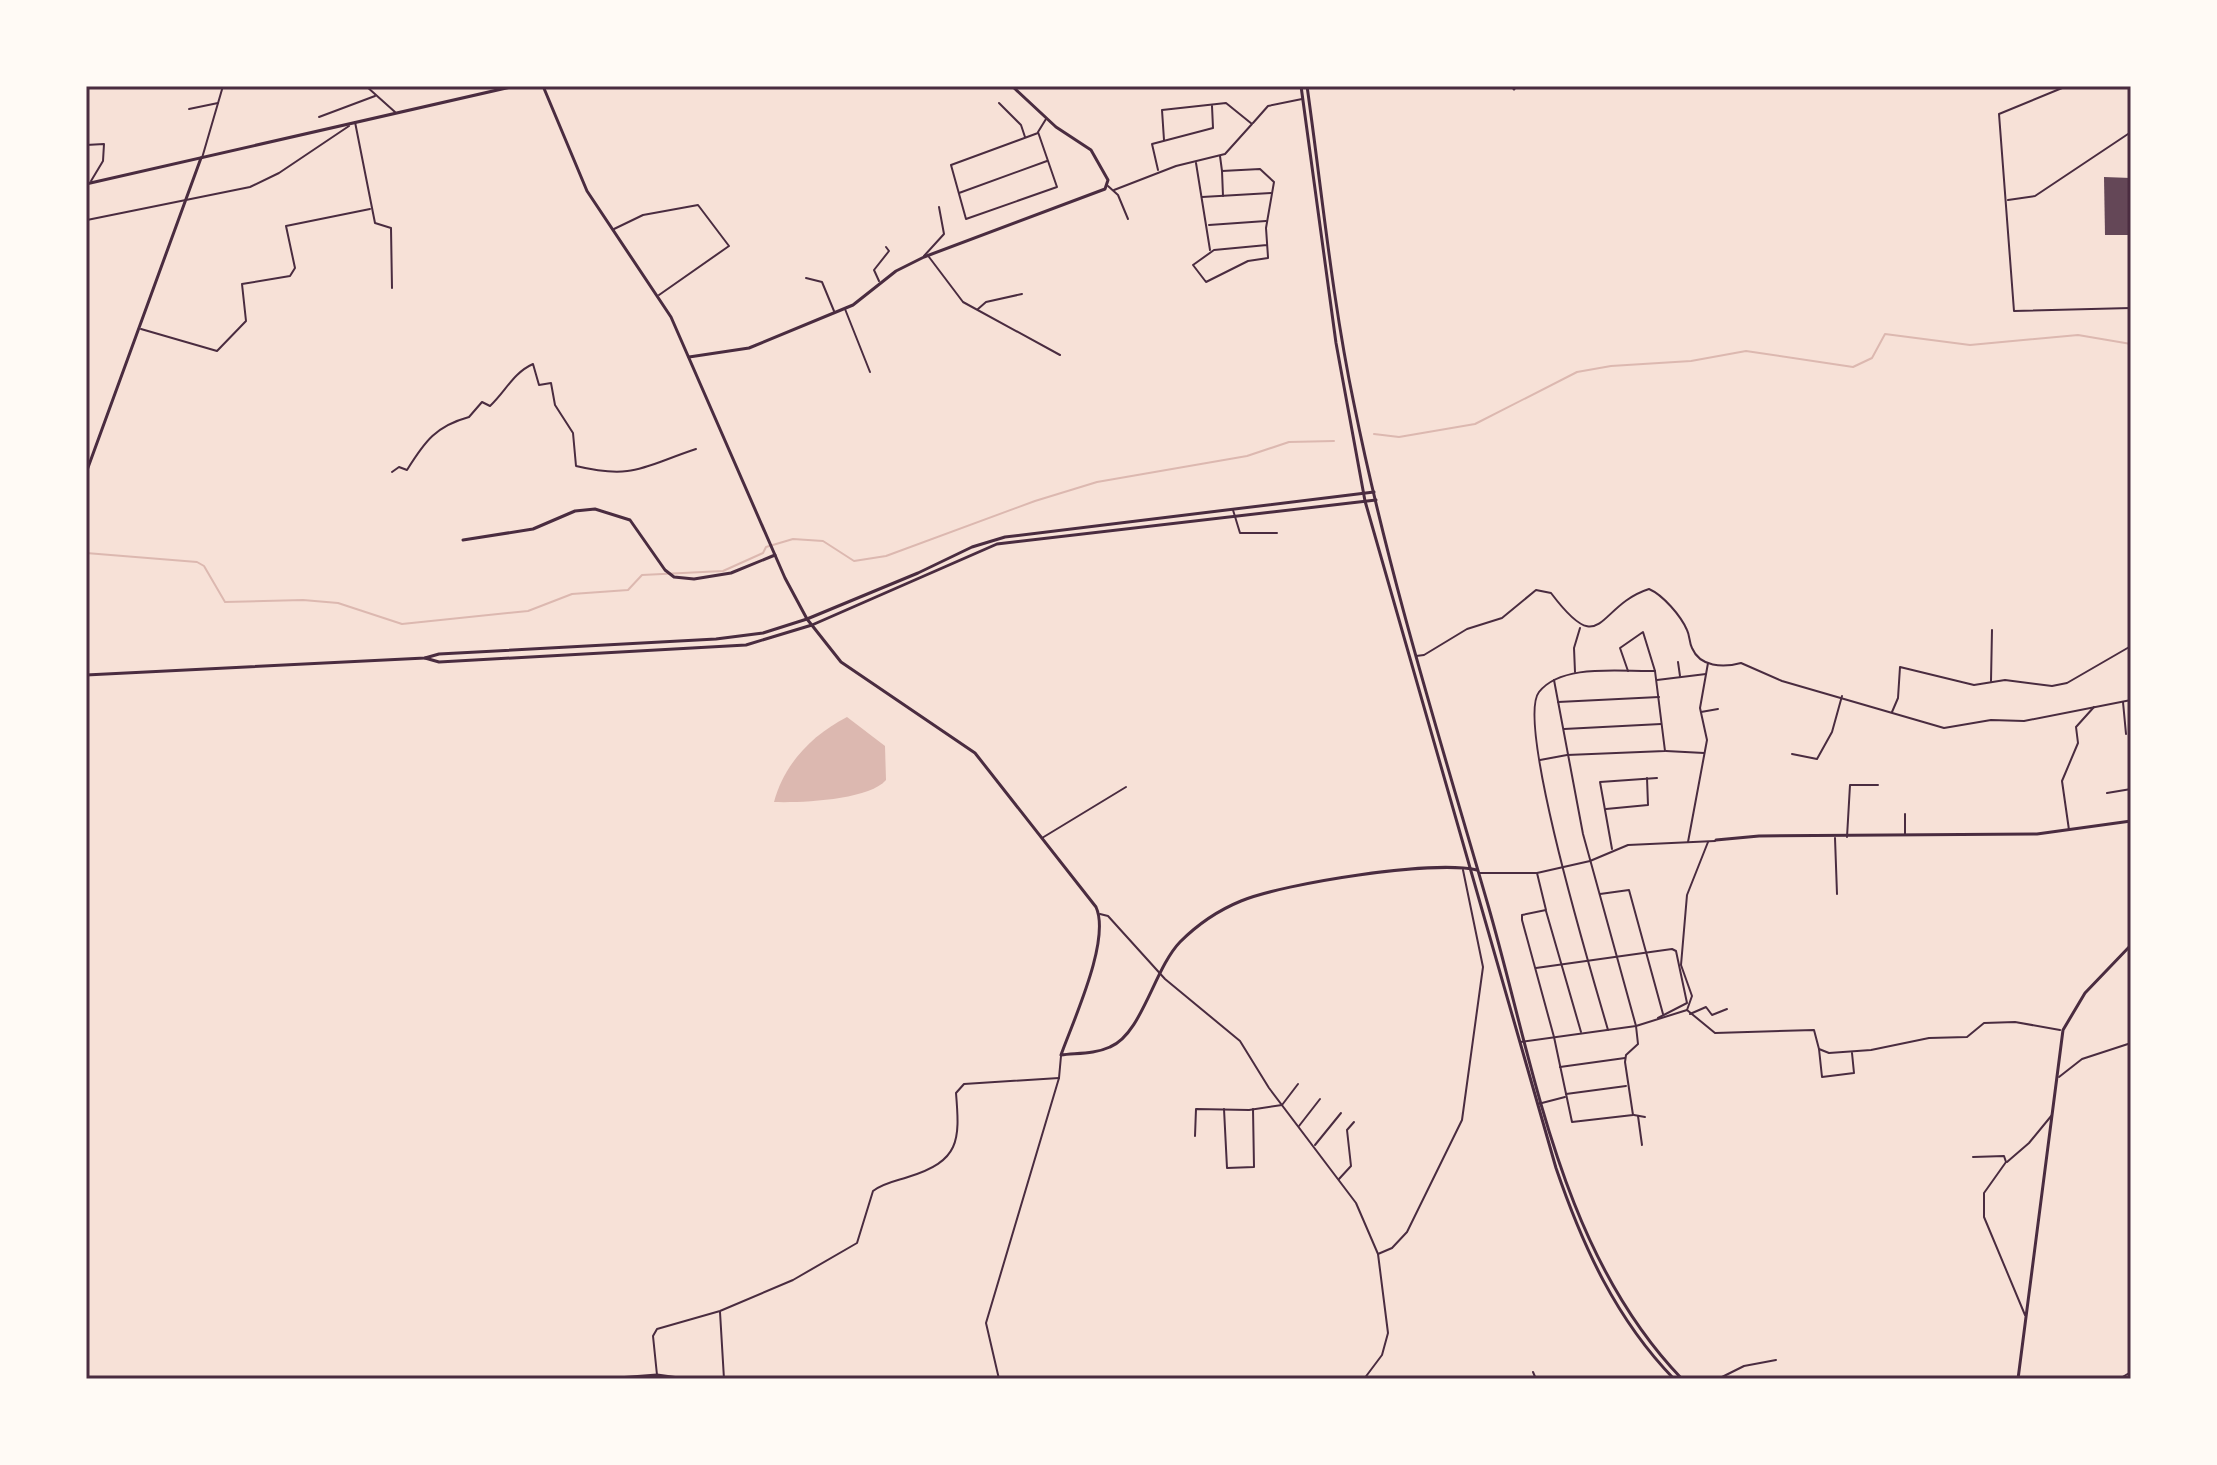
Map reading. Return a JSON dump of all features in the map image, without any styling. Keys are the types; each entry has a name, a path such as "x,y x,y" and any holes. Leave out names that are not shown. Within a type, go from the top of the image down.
{"main road":[{"path":"87,184 515,86"},
{"path":"543,86 587,191 659,295 775,555 807,619 841,662 859,677 975,753 1099,914 1097,947 1061,1055 1099,1051 1120,1041 1134,1025 1160,970 1191,931 1242,900 1360,875 1462,869 1476,871"},
{"path":"689,357 749,348 845,308 879,282 926,256 1084,200 1107,186 1091,150 1047,118 1012,86"},
{"path":"1301,86 1336,343 1365,501 1476,871"},
{"path":"1307,86 1344,353 1374,492 1522,1042 1586,1251 1617,1306 1653,1357 1674,1379"},
{"path":"86,473 201,158"},
{"path":"86,675 425,658 439,654 746,636 807,619 993,539 1374,492"},
{"path":"425,658 439,662 746,645 812,625 997,544 1376,500"},
{"path":"463,540 533,529 575,511 595,509 630,520 665,570 674,577 694,579 723,575 775,555"},
{"path":"1716,840 1751,836 1835,838 2069,831 2131,821"},
{"path":"2018,1379 2063,1030 2085,993 2131,945"},
{"path":"1540,1103 1581,1223 1597,1260 1647,1338 1682,1379"},
{"path":"605,1379 657,1375 686,1379"}],"street":[{"path":"201,158 223,86"},
{"path":"366,86 396,113"},
{"path":"2067,86 1999,114 2014,311 2131,308"},
{"path":"319,117 375,96"},
{"path":"1114,190 1159,172 1220,156 1268,106 1309,98"},
{"path":"189,109 219,103"},
{"path":"999,103 1021,125 1025,138"},
{"path":"1164,140 1161,111 1228,103 1252,124"},
{"path":"1159,172 1152,144 1212,129 1211,104"},
{"path":"1038,133 1057,187 966,219 951,165 1038,133 1047,118"},
{"path":"87,220 250,187 279,173 355,122 375,223 391,228 392,288"},
{"path":"2007,201 2035,196 2131,132"},
{"path":"86,145 104,144 103,161 87,184 86,233"},
{"path":"1220,156 1223,197"},
{"path":"957,194 1048,161"},
{"path":"1196,162 1210,252"},
{"path":"1222,171 1260,169 1274,182 1267,221 1268,259 1248,261 1204,282 1192,264 1210,252 1267,245"},
{"path":"1107,186 1114,190 1128,219"},
{"path":"1202,197 1272,193"},
{"path":"614,229 643,215 698,205 729,246 659,295"},
{"path":"939,207 944,234 929,247 926,256 963,302 1060,355"},
{"path":"140,329 217,351 246,321 242,284 290,276 295,268 286,226 372,208"},
{"path":"1207,226 1267,221"},
{"path":"879,282 874,270 889,251 886,247"},
{"path":"806,278 822,282 835,312"},
{"path":"978,310 986,302 1022,294"},
{"path":"845,308 870,372"},
{"path":"392,472 399,467 407,470 434,433 452,419 469,417 482,402 490,406 505,391 516,372 533,364 539,385 551,383 555,405 572,429 576,466 608,473 646,470 696,449"},
{"path":"1233,510 1240,533 1277,533"},
{"path":"1416,656 1424,655 1467,629 1502,618 1540,589 1551,593 1572,622 1581,627 1598,625 1626,601 1653,590 1688,631 1693,652 1708,662 1726,668 1741,663 1782,681 1842,696 1925,724 1956,727 1991,720 2024,721 2131,700"},
{"path":"1575,674 1574,648 1581,627"},
{"path":"1991,682 1992,630"},
{"path":"1629,672 1620,648 1643,632 1657,680 1665,751"},
{"path":"1892,713 1898,698 1900,667 1974,685 2005,680 2052,686 2067,683 2131,646"},
{"path":"1678,662 1680,677"},
{"path":"1688,842 1707,740 1701,712 1708,662"},
{"path":"1608,1030 1562,867 1532,704 1540,691 1559,676 1655,671"},
{"path":"1657,680 1707,674"},
{"path":"1554,680 1590,861 1636,1026 1638,1044 1626,1058 1560,1067"},
{"path":"1792,754 1817,759 1832,732 1842,696"},
{"path":"1558,702 1660,697"},
{"path":"2123,701 2126,734"},
{"path":"2069,831 2063,775 2078,743 2076,727 2096,705"},
{"path":"1701,712 1718,709"},
{"path":"1563,729 1662,724"},
{"path":"1540,760 1567,755 1665,751 1705,753"},
{"path":"1605,809 1648,805 1647,778"},
{"path":"1612,850 1600,782 1657,778"},
{"path":"1847,837 1850,785 1878,785"},
{"path":"1041,839 1126,787"},
{"path":"2107,793 2131,789"},
{"path":"1905,814 1905,835"},
{"path":"1835,838 1837,894"},
{"path":"1476,871 1498,876 1537,873 1590,861 1612,850 1652,842 1716,840"},
{"path":"1687,1010 1692,996 1681,965 1687,895 1708,842"},
{"path":"1378,1254 1392,1248 1407,1232 1462,1120 1483,967 1462,869"},
{"path":"1537,873 1581,1033"},
{"path":"1599,894 1629,890 1663,1014"},
{"path":"1546,910 1522,915 1575,1123 1633,1115 1645,1117"},
{"path":"1099,914 1108,916 1165,979 1240,1041 1282,1105 1356,1203 1378,1254 1387,1342 1364,1379"},
{"path":"1535,968 1668,948 1676,951 1687,1003 1657,1020"},
{"path":"1690,1014 1706,1007 1712,1015 1727,1009"},
{"path":"1687,1010 1715,1033 1814,1030 1822,1077 1854,1073 1852,1051"},
{"path":"1522,1042 1636,1026 1687,1010"},
{"path":"1819,1049 1829,1053 1929,1038 1967,1037 1984,1023 2015,1022 2063,1030"},
{"path":"2057,1078 2082,1059 2131,1043"},
{"path":"999,1379 988,1344 986,1323 1059,1078 1061,1055"},
{"path":"1626,1058 1627,1086 1633,1115"},
{"path":"657,1375 653,1336 657,1329 720,1311 793,1280 857,1243 873,1191 925,1172 952,1151 960,1131 956,1093 964,1084 1059,1078"},
{"path":"1195,1136 1196,1109 1253,1109 1282,1105 1298,1084"},
{"path":"1540,1103 1627,1086"},
{"path":"1299,1126 1320,1099"},
{"path":"1224,1109 1227,1168 1254,1167 1253,1109"},
{"path":"1314,1146 1341,1113"},
{"path":"2026,1316 1984,1217 1984,1193 2006,1162 2029,1143 2053,1113"},
{"path":"1638,1116 1642,1145"},
{"path":"1338,1180 1351,1166 1347,1130 1354,1122"},
{"path":"1973,1157 2004,1156 2006,1162"},
{"path":"720,1311 724,1379"},
{"path":"1718,1379 1744,1366 1776,1360"},
{"path":"1533,1372 1536,1379"},
{"path":"2119,1379 2131,1372"}],"shaded area":[{"path":"847,717 885,746 886,780 877,787 850,796 774,802 785,775 801,752 822,733"}],"building":[{"path":"2104,177 2131,178 2131,235 2105,235"}],"waterway":[{"path":"1374,434 1399,437 1475,424 1577,372 1611,366 1691,361 1746,351 1853,367 1872,358 1885,334 1970,345 2078,335 2131,344"},
{"path":"86,553 197,562 204,566 225,602 303,600 338,603 402,624 528,611 572,594 628,590 642,575 723,571 763,553 766,547 793,539 823,541 854,561 886,556 1035,501 1097,482 1247,456 1289,442 1334,441"}]}
